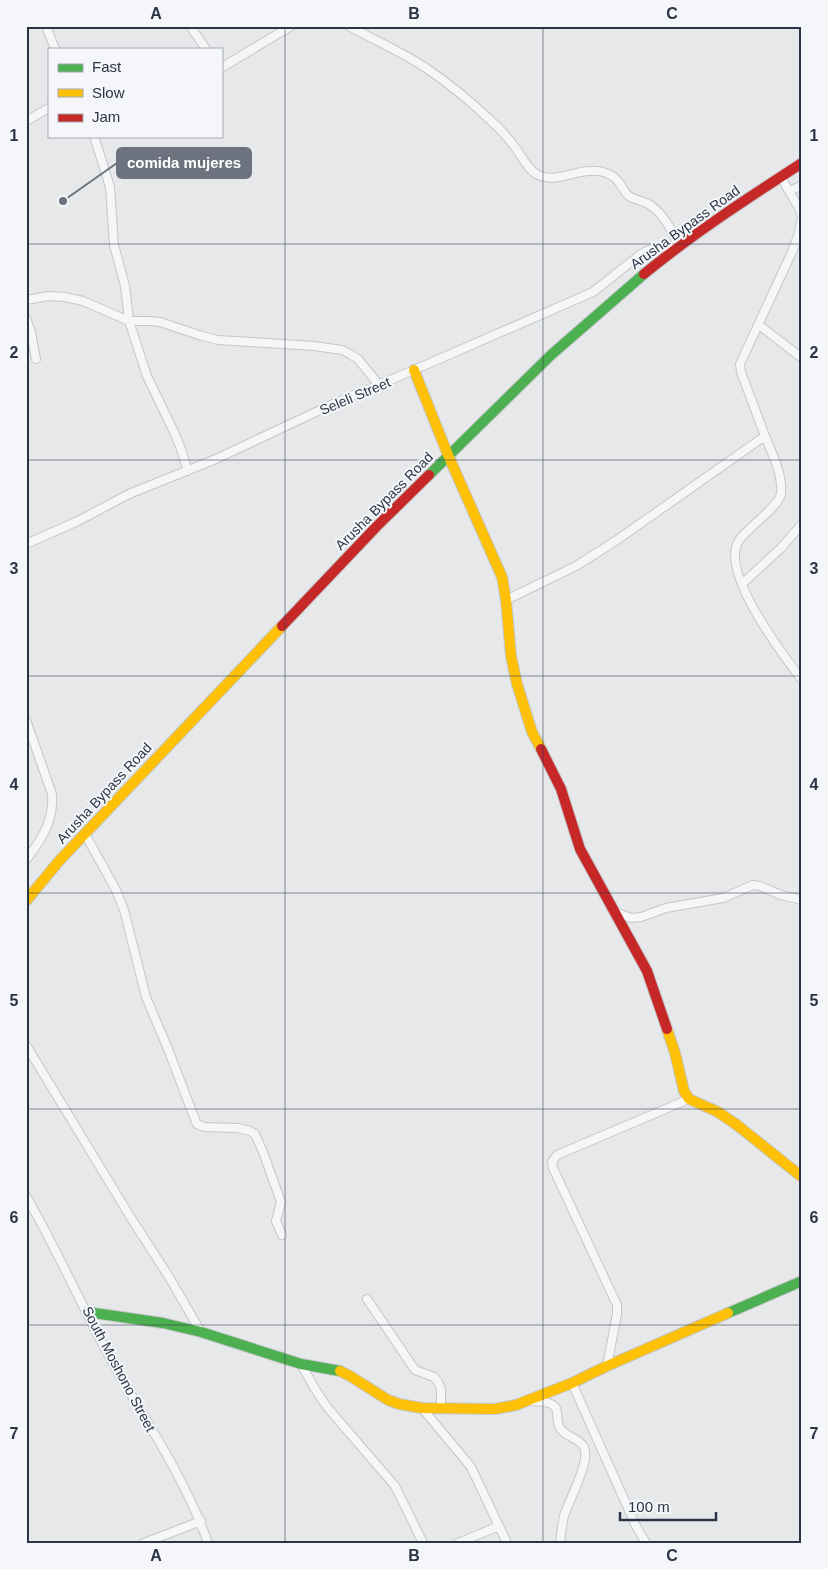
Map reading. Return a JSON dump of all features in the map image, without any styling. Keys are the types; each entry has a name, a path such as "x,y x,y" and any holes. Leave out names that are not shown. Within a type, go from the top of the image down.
{"street":[{"path":"46,26 55,48"},
{"path":"190,26 205,48"},
{"path":"222,67 291,26"},
{"path":"349,26 424,68 449,85 502,131 526,164 536,174 555,178 600,171 613,176 619,181 629,196 649,204 660,214 679,245"},
{"path":"26,121 48,109"},
{"path":"95,138 110,187 114,245 125,286 129,322 147,376 174,432 188,471"},
{"name":"Arusha Bypass Road","path":"26,901 85,834 382,520 551,355 637,279 679,245 802,163"},
{"path":"780,176 802,216 798,236 741,361 740,367 778,468 781,493 773,507 738,540 736,559 742,584 752,606 770,636 802,680"},
{"path":"790,192 802,185"},
{"name":"Seleli Street","path":"26,544 78,522 130,494 224,456 335,403 593,292 646,251 654,248 679,245"},
{"path":"26,300 49,296 65,297 82,301 129,322 160,322 218,340 314,346 342,350 358,359 379,385"},
{"path":"26,318 31,332 36,359"},
{"path":"758,325 802,358"},
{"path":"414,370 448,456 502,577 511,656 517,684 532,732 561,789 580,850 647,971 675,1053 682,1084 689,1099 718,1112 738,1125 802,1177"},
{"path":"506,600 576,566 617,540 765,436"},
{"path":"742,584 781,548 802,524"},
{"path":"26,720 52,794 52,800 46,831 26,860"},
{"path":"85,834 119,897 146,997 196,1122 204,1128 238,1128 255,1134 281,1202 276,1221 282,1235"},
{"path":"615,912 631,918 641,917 672,906 723,898 753,885 802,900"},
{"path":"26,1045 201,1332"},
{"path":"607,1366 617,1305 552,1168 552,1162 557,1156 689,1099"},
{"name":"South Moshono Street","path":"26,1196 47,1231 113,1363 178,1476 201,1522 208,1543"},
{"path":"88,1312 144,1319 201,1332 300,1364 339,1371 399,1404 422,1408 495,1410 529,1401 572,1383 802,1281"},
{"path":"366,1299 415,1370 434,1377 438,1382 441,1390 440,1408"},
{"path":"300,1364 327,1406 396,1486 423,1543"},
{"path":"572,1383 636,1526 646,1543"},
{"path":"529,1401 556,1406 558,1410 557,1422 561,1430 579,1441 586,1452 585,1463 564,1517 560,1543"},
{"path":"422,1408 467,1461 478,1480 507,1543"},
{"path":"144,1543 201,1522"},
{"path":"458,1543 499,1526"}],"traffic: fast":[{"path":"429,475 551,355 644,274"},
{"path":"728,1313 802,1281"},
{"path":"87,1312 163,1323 201,1332 301,1364 340,1371"}],"traffic: slow":[{"path":"414,370 448,455 502,577 511,656 517,684 532,732 541,749"},
{"path":"26,901 59,861 282,626"},
{"path":"667,1029 684,1091 689,1099 718,1112 737,1125 802,1177"},
{"path":"340,1371 388,1400 399,1404 422,1408 495,1409 516,1405 572,1383 728,1313"}],"traffic: jam":[{"path":"644,274 702,230 802,163"},
{"path":"282,626 377,526 429,475"},
{"path":"541,749 561,789 580,849 647,971 667,1029"}],"place":[{"name":"comida mujeres","path":"63,201"}]}
